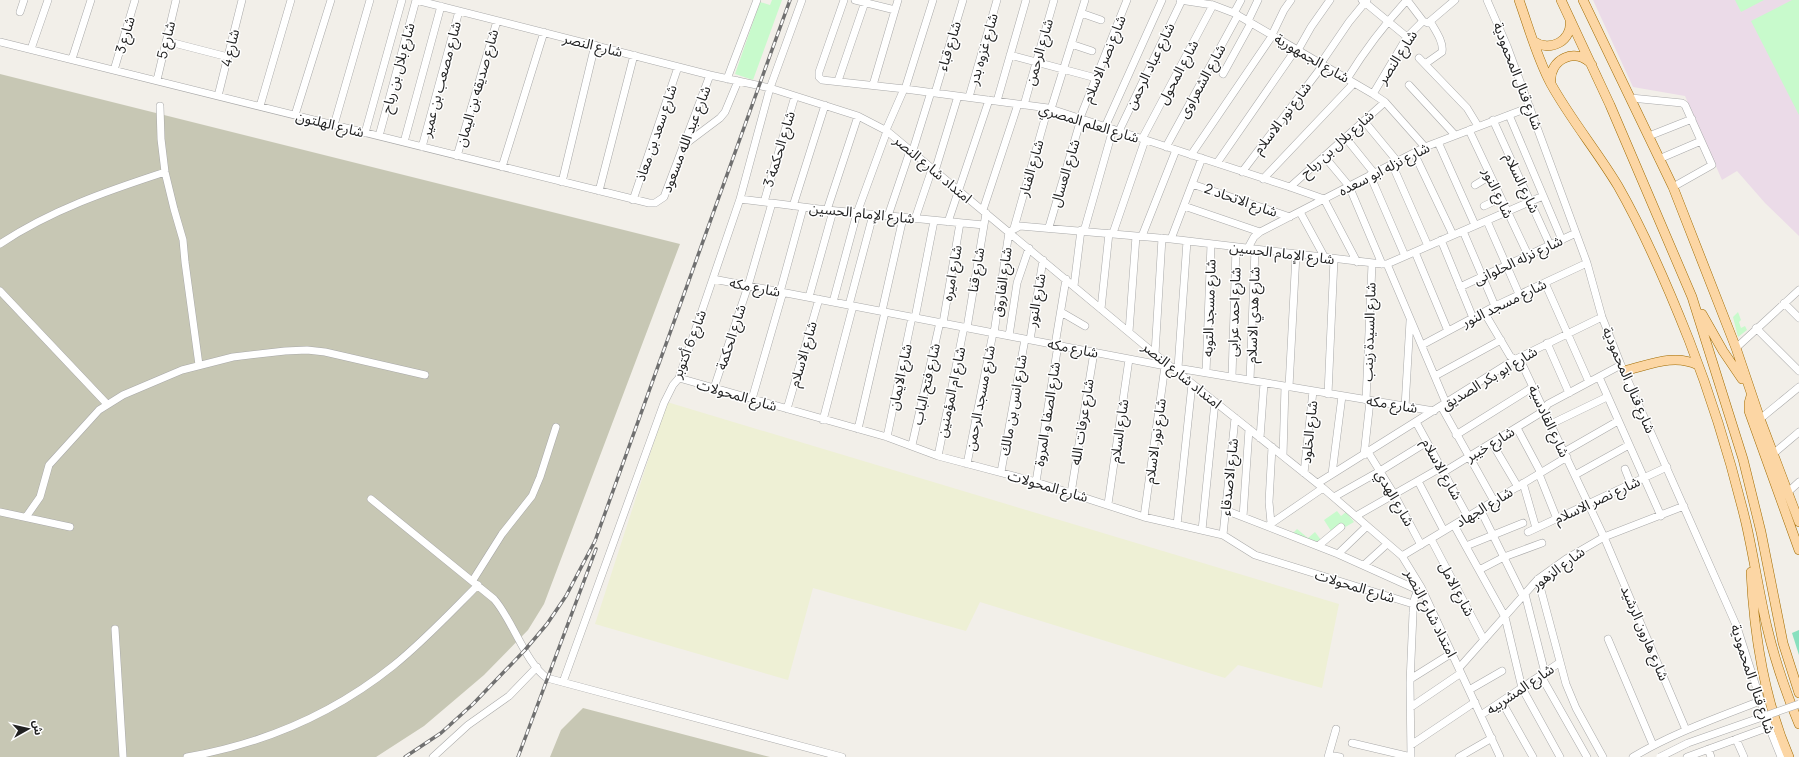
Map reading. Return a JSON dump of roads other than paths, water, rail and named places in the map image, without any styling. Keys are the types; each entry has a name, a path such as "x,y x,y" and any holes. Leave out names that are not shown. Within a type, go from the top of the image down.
{"main road":[{"name":"شارع قنال المحمودية","path":"1519,0 1551,84 1572,118 1606,167 1640,227 1664,279 1698,365 1726,448 1746,525 1767,628 1780,674 1799,724"},
{"path":"1561,0 1633,156 1692,298 1741,452 1768,568 1783,643 1799,693"},
{"path":"1583,0 1673,187 1736,348 1750,392 1799,522"},
{"path":"1533,40 1541,45 1550,46 1562,41 1570,30 1569,16"},
{"path":"1551,84 1552,70 1557,63 1565,58 1573,56 1582,58 1592,66"},
{"path":"1692,298 1723,351 1750,392 1749,412 1799,550"},
{"path":"1623,368 1668,359 1680,359 1698,365"},
{"path":"1746,525 1754,614 1764,674 1777,725 1790,757"}],"street":[{"path":"20,12 24,0"},
{"path":"31,49 48,0"},
{"path":"72,59 91,0"},
{"name":"شارع 3","path":"114,70 135,0"},
{"name":"شارع 5","path":"157,80 176,0"},
{"name":"شارع 4","path":"218,96 242,0"},
{"path":"260,106 291,0"},
{"path":"295,115 331,0"},
{"path":"334,125 370,0"},
{"path":"365,133 402,0"},
{"name":"شارع النصر","path":"416,0 710,75 770,88"},
{"name":"شارع بلال بن رباح","path":"379,136 416,0"},
{"path":"727,79 757,0"},
{"name":"شارع 6 أكتوبر","path":"563,682 664,403 678,378 713,279 740,199 770,88 802,0"},
{"name":"شارع العلم المصري","path":"844,0 819,72 819,77 822,80 933,92 1050,108 1324,199"},
{"path":"855,0 880,3 895,10"},
{"path":"873,85 898,0"},
{"path":"834,302 857,213 887,131 905,89 933,0"},
{"name":"شارع قباء","path":"888,216 933,92 963,0"},
{"name":"شارع غزوه بدر","path":"969,97 998,0"},
{"path":"997,101 1026,0"},
{"name":"شارع الرحمن","path":"984,211 1036,62 1054,0"},
{"name":"شارع الفنار","path":"1012,230 1085,0"},
{"name":"شارع نصر الاسلام","path":"1081,119 1127,0"},
{"path":"1105,127 1162,0"},
{"name":"شارع الجمهورية","path":"1181,0 1205,2 1236,14 1373,94 1385,102 1425,147"},
{"name":"شارع عباد الرحمن","path":"1074,286 1082,231 1116,130 1181,0"},
{"name":"شارع الشعراوى","path":"1166,147 1236,14 1241,0"},
{"path":"1223,74 1249,22 1258,0"},
{"path":"1191,155 1272,35 1284,10 1291,0"},
{"path":"1217,163 1330,0"},
{"path":"1263,179 1351,81 1366,49 1387,21 1407,0 1426,23 1430,22 1455,0"},
{"name":"شارع قنال المحمودية","path":"1487,0 1507,46 1587,263 1602,317 1737,627 1760,701 1780,757"},
{"path":"1365,1 1387,21 1408,37"},
{"name":"شارع نور الاسلام","path":"1242,172 1322,64 1345,27 1365,1"},
{"path":"838,82 865,2"},
{"path":"404,142 441,6"},
{"name":"شارع المحول","path":"1101,309 1111,233 1144,139 1213,6"},
{"name":"شارع مصعب بن عمير","path":"422,147 459,11"},
{"path":"1080,13 1101,20"},
{"name":"شارع صديقه بن اليمان","path":"457,156 497,21"},
{"name":"شارع النصر","path":"1373,94 1408,37 1423,21"},
{"path":"1425,64 1443,50 1442,44 1430,22"},
{"path":"502,167 544,32"},
{"path":"166,41 228,57"},
{"name":"شارع الهلتون","path":"0,42 633,200 649,203 660,201"},
{"path":"1071,44 1092,50"},
{"path":"562,182 595,46"},
{"path":"599,191 634,55"},
{"path":"1010,55 1096,78"},
{"path":"1419,58 1467,108 1478,126"},
{"name":"شارع سعد بن معاذ","path":"633,200 678,67"},
{"name":"شارع عبد الله مسعود","path":"660,201 666,192 710,75"},
{"path":"684,145 720,118 725,112 738,81"},
{"path":"1409,85 1455,135"},
{"name":"امتداد شارع النصر","path":"770,88 858,116 887,131 984,211 1012,230 1029,248 1168,366 1321,486 1402,556 1452,654 1500,757"},
{"name":"شارع الحكمة 3","path":"764,202 795,96"},
{"path":"915,219 958,96"},
{"path":"1631,98 1682,103 1685,105 1692,119 1712,165 1673,187"},
{"path":"948,222 989,100"},
{"name":"شارع بلال بن رباح","path":"1290,187 1385,102"},
{"path":"794,206 825,105"},
{"path":"160,106 161,139 165,172 183,240 200,365"},
{"name":"شارع نزله ابو سعده","path":"1252,249 1254,237 1260,232 1395,162 1425,147 1530,107"},
{"path":"1509,115 1562,240"},
{"path":"809,297 830,211 858,116"},
{"name":"شارع العسال","path":"1049,227 1081,119"},
{"path":"1649,136 1692,119"},
{"path":"1364,120 1395,162 1428,246"},
{"name":"شارع السلام","path":"1493,120 1550,245"},
{"name":"شارع النور","path":"1468,130 1528,255"},
{"path":"1345,137 1372,174 1405,256"},
{"path":"1659,159 1701,141"},
{"path":"1438,142 1475,225"},
{"path":"1129,332 1139,236 1176,150"},
{"path":"1414,153 1453,235"},
{"path":"1324,156 1349,186 1411,318 1435,376 1443,405 1456,435 1494,501"},
{"path":"1171,239 1202,158"},
{"path":"0,244 16,233 62,209 111,189 165,172"},
{"path":"1475,185 1490,176"},
{"name":"شارع الاتحاد 2","path":"1192,184 1290,217"},
{"name":"شارع الإمام الحسين","path":"1012,230 1026,225 1049,227 1162,238 1372,264 1385,264 1543,196"},
{"path":"1484,206 1501,198"},
{"name":"شارع الإمام الحسين","path":"740,199 830,211 984,226"},
{"path":"1324,199 1357,262"},
{"name":"شارع الحكمة","path":"714,388 748,286 772,203"},
{"path":"1184,206 1260,232"},
{"path":"752,399 782,292 803,208"},
{"name":"شارع قنا","path":"966,327 984,226 984,211"},
{"path":"1300,212 1325,258"},
{"path":"823,420 873,215"},
{"path":"858,429 903,218"},
{"name":"شارع الايمان","path":"887,437 934,220"},
{"path":"1487,221 1519,294"},
{"name":"شارع اميره","path":"941,323 960,223"},
{"name":"شارع الفاروق","path":"994,333 1012,230"},
{"path":"1463,231 1494,306"},
{"name":"شارع نزله الحلوانى","path":"1460,287 1576,233"},
{"path":"1155,354 1162,238"},
{"path":"1441,240 1473,318"},
{"path":"1178,368 1187,241"},
{"name":"شارع مسجد التوبه","path":"1206,373 1211,244"},
{"name":"شارع احمد عرابى","path":"1232,377 1236,247"},
{"path":"1009,336 1017,283 1029,248"},
{"name":"شارع هدي الاسلام","path":"1250,380 1252,249"},
{"path":"1415,252 1448,331"},
{"path":"1283,456 1296,254"},
{"path":"1328,394 1334,259"},
{"name":"شارع النور","path":"1027,339 1043,260"},
{"name":"شارع مسجد النور","path":"1422,345 1494,306 1587,263"},
{"name":"شارع السيدة زينب","path":"1368,401 1372,264"},
{"name":"شارع مكه","path":"713,279 1178,368 1434,411"},
{"name":"شارع الصفا و المروة","path":"1036,482 1066,279"},
{"path":"1545,283 1589,382"},
{"path":"1736,348 1799,290"},
{"path":"0,291 107,404"},
{"name":"شارع الاسلام","path":"787,409 819,299"},
{"path":"1784,303 1799,318"},
{"path":"1061,312 1085,326"},
{"name":"شارع القادسية","path":"1484,312 1514,360 1523,366 1604,537"},
{"name":"شارع ابو بكر الصديق","path":"1269,525 1321,486 1332,474 1514,360 1566,333 1602,317"},
{"path":"1405,407 1411,318"},
{"name":"شارع فتح الباب","path":"912,446 941,323"},
{"name":"شارع ام المؤمنين","path":"938,456 966,327"},
{"path":"1756,328 1799,371"},
{"name":"شارع مسجد الرحمن","path":"967,464 994,333"},
{"name":"شارع انس بن مالك","path":"1000,472 1027,339"},
{"path":"1435,376 1501,340"},
{"path":"1547,343 1569,393"},
{"path":"26,517 40,497 49,465 92,417 107,404 122,395 154,381 200,365 233,357 307,350 325,352 425,375"},
{"name":"شارع عرفات الله","path":"1071,493 1094,352"},
{"name":"شارع السلام","path":"1108,504 1129,359"},
{"name":"شارع نور الاسلام","path":"1144,517 1168,366"},
{"name":"شارع خيبر","path":"1356,516 1436,471 1447,470 1517,428 1544,410 1548,404 1599,377 1623,368"},
{"path":"1599,377 1661,516"},
{"name":"شارع المحولات","path":"678,378 887,437 938,456 1036,482 1108,504 1144,517 1223,535 1255,555 1413,604"},
{"path":"1260,438 1264,383"},
{"path":"1177,524 1192,384"},
{"path":"1456,435 1533,387"},
{"path":"1760,419 1799,387"},
{"name":"شارع الخلود","path":"1304,473 1313,391"},
{"path":"1332,474 1342,396"},
{"path":"1551,424 1607,397"},
{"path":"1366,453 1368,401"},
{"path":"1202,530 1215,402"},
{"name":"شارع الاصدقاء","path":"1223,535 1235,418"},
{"name":"شارع الجهاد","path":"1402,556 1540,474 1565,454 1618,421"},
{"name":"شارع الاسلام","path":"1416,422 1468,516"},
{"path":"186,757 231,748 260,739 295,725 336,705 374,680 409,652 475,583 502,534 534,491 556,427"},
{"path":"1517,428 1540,474 1557,519"},
{"path":"1243,517 1249,429"},
{"path":"1773,454 1799,432"},
{"path":"1334,497 1427,442"},
{"path":"1492,443 1521,485 1536,528"},
{"path":"1575,475 1629,445"},
{"path":"1269,525 1272,447"},
{"name":"شارع الهدي","path":"1366,453 1380,471 1394,494 1421,545"},
{"name":"شارع نصر الاسلام","path":"1528,532 1667,467"},
{"path":"1624,469 1631,484"},
{"path":"1418,481 1444,531"},
{"path":"1788,492 1799,482"},
{"path":"371,499 499,604 537,667 547,678 842,757"},
{"name":"شارع الزهور","path":"1411,707 1460,671 1484,640 1538,580 1566,559 1604,537 1684,506"},
{"path":"1225,510 1269,525 1419,589 1413,604 1412,678 1410,683 1411,757 1352,743"},
{"path":"1480,510 1524,595 1543,674 1587,757"},
{"path":"0,512 70,527"},
{"path":"1466,546 1523,523"},
{"path":"1454,525 1505,616 1522,688 1560,757"},
{"path":"1338,554 1367,526"},
{"path":"1318,546 1341,527"},
{"name":"شارع هارون الرشيد","path":"1604,537 1686,730"},
{"name":"شارع الامل","path":"1431,539 1484,640"},
{"path":"1479,570 1504,557 1542,543"},
{"path":"1364,565 1387,544"},
{"path":"1538,580 1560,663 1576,708 1603,757"},
{"path":"115,629 123,757"},
{"path":"1608,639 1653,745"},
{"path":"1412,678 1452,654"},
{"name":"شارع المشربيه","path":"1481,715 1560,663"},
{"path":"433,757 468,725 509,696 537,667"},
{"path":"1469,690 1502,671"},
{"path":"1633,757 1653,745 1686,730 1760,701"},
{"path":"1411,744 1475,702"},
{"path":"1502,702 1533,757"},
{"path":"1660,757 1688,743 1799,704"},
{"path":"1334,757 1336,728"},
{"path":"1687,757 1736,738 1769,728"},
{"path":"1459,757 1492,738"},
{"path":"1736,738 1744,757"},
{"path":"1708,749 1711,757"}],"railway":[{"path":"405,757 441,733 473,704 525,650 547,624 566,596 595,541 790,0"},
{"path":"518,757 596,549"}]}
